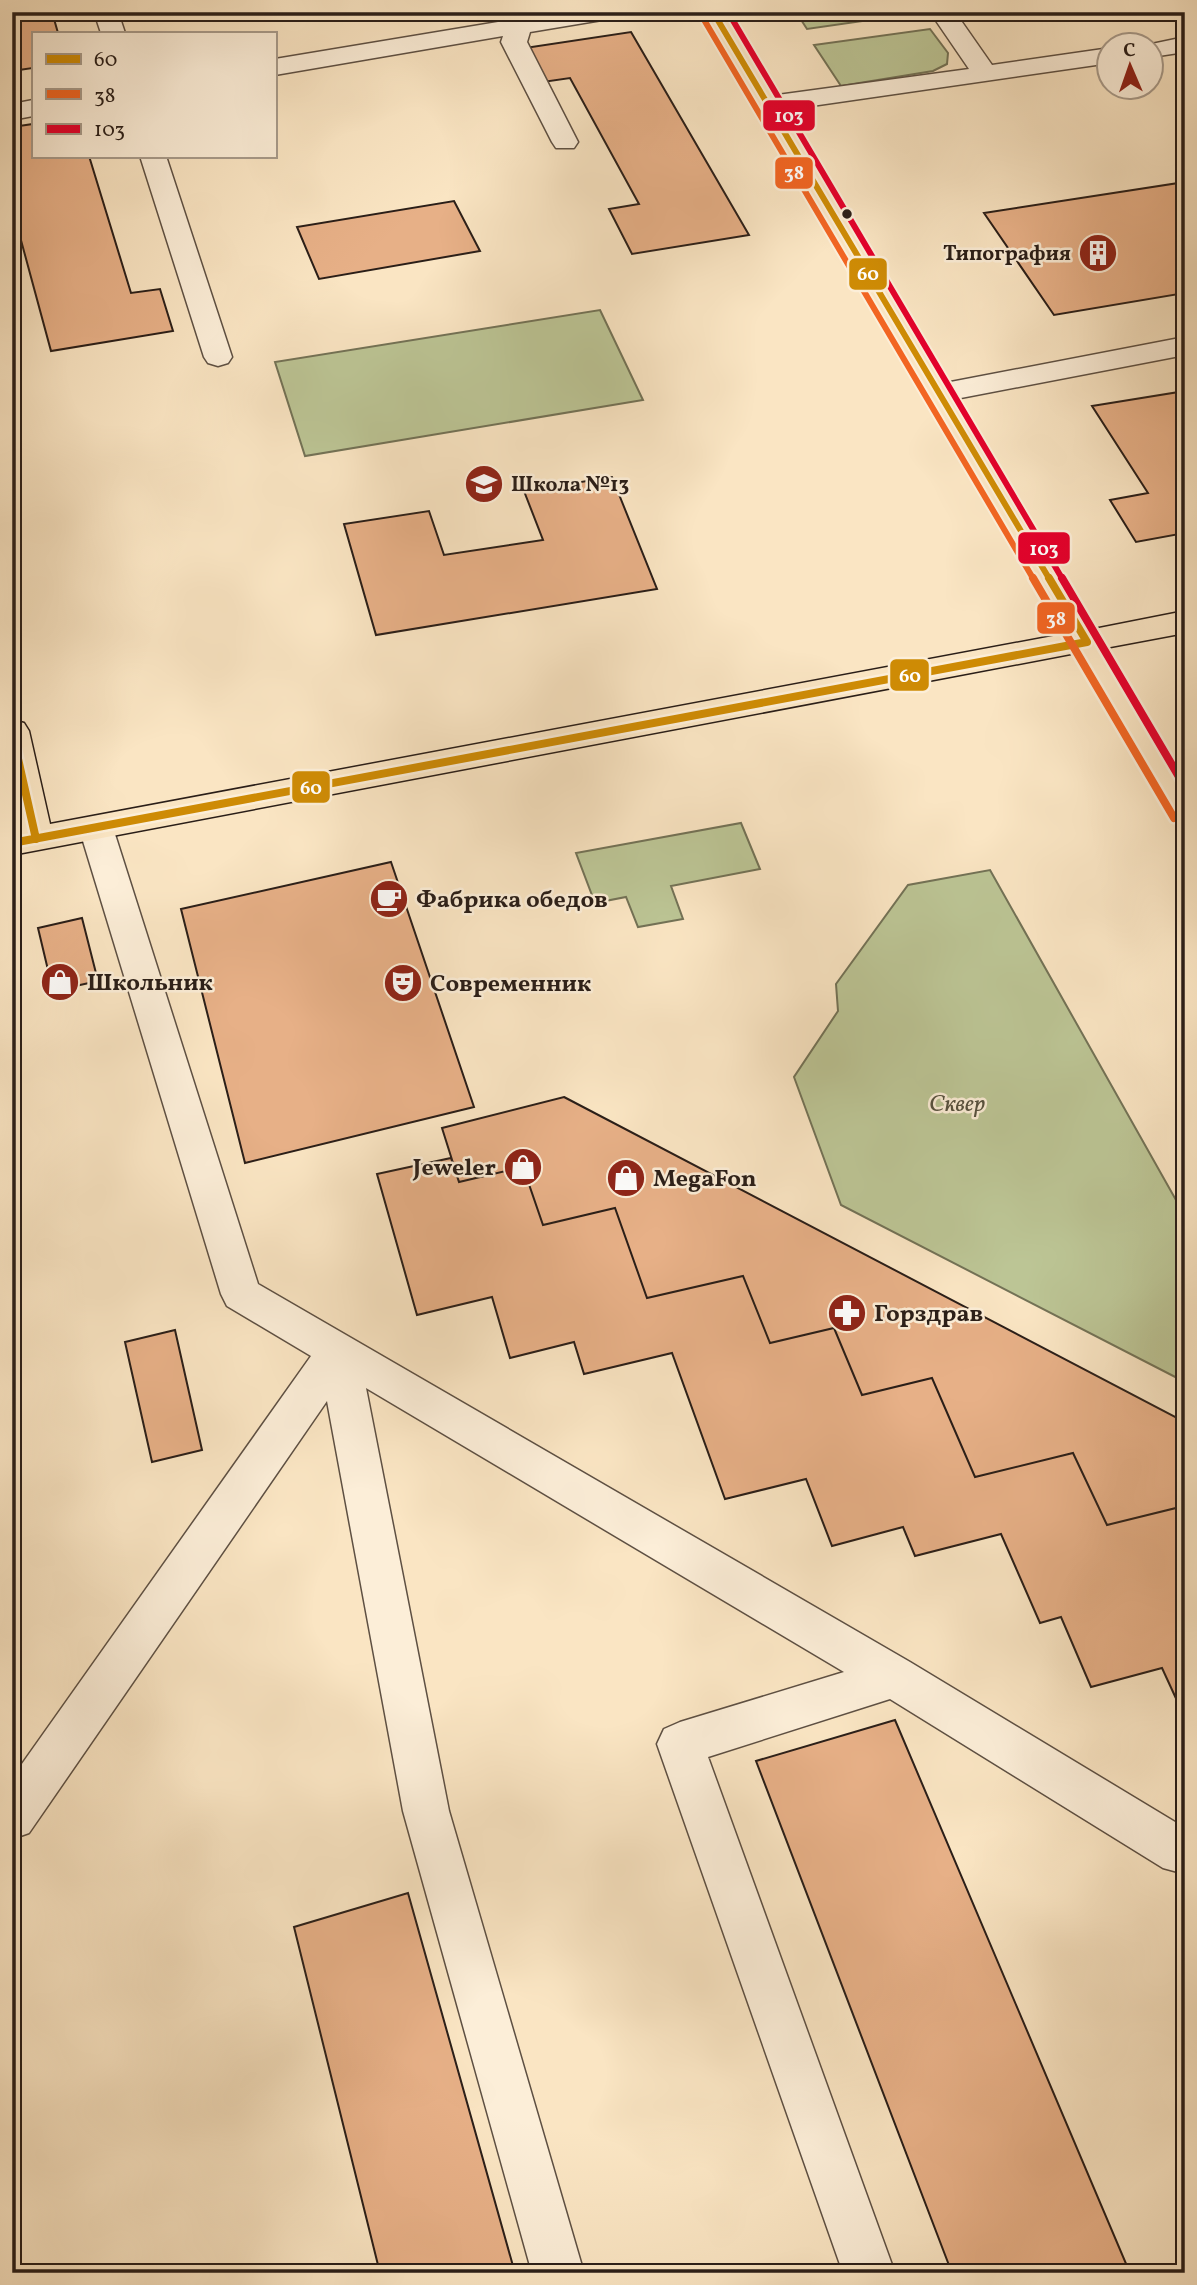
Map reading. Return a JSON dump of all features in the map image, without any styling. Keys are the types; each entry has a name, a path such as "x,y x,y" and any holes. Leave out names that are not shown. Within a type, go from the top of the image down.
{"main road":[{"path":"713,12 770,104 1185,811"},
{"path":"12,731 24,841 1185,622"}],"lane":[{"path":"106,12 113,32"},
{"path":"276,67 515,19 608,12"},
{"path":"942,12 985,74"},
{"path":"515,19 514,42 565,142"},
{"path":"1166,47 1185,44"},
{"path":"770,104 1096,57"},
{"path":"12,112 32,108"},
{"path":"154,158 218,357"},
{"path":"940,393 1185,346"},
{"path":"96,828 241,1294 894,1678 1180,1852 1185,1851"},
{"path":"12,1818 338,1351"},
{"path":"338,1351 426,1811 558,2273"},
{"path":"869,2273 680,1744 894,1678"}],"green space":[{"path":"796,12 917,12 918,13 807,29"},
{"path":"930,29 948,53 947,64 933,71 841,86 814,45"},
{"path":"600,310 643,400 305,456 275,362"},
{"path":"741,823 760,869 671,886 683,919 638,927 626,897 595,903 576,853"},
{"name":"Сквер","path":"990,870 1185,1216 1185,1382 841,1205 794,1077 838,1011 836,984 908,885"}],"building":[{"path":"12,12 52,12 58,32 32,32 32,68 12,71"},
{"path":"631,32 749,235 632,254 609,209 639,204 570,78 543,82 525,48"},
{"path":"32,124 32,158 90,158 131,293 160,289 173,331 51,351 12,207 12,127"},
{"name":"Типография","path":"1185,182 1185,293 1054,315 984,213"},
{"path":"454,201 480,251 319,279 297,227"},
{"path":"1185,391 1185,533 1136,542 1110,500 1148,493 1092,406"},
{"path":"612,477 657,589 376,635 344,524 429,511 444,555 543,540 524,491"},
{"path":"391,862 474,1107 245,1163 181,909"},
{"path":"82,918 98,981 53,991 38,928"},
{"path":"564,1097 1185,1422 1185,1502 1176,1508 1107,1525 1073,1453 975,1477 932,1378 862,1395 834,1328 770,1343 743,1276 647,1298 615,1208 543,1225 523,1167 459,1182 442,1128"},
{"path":"451,1158 459,1182 523,1167 543,1225 615,1208 647,1298 743,1276 770,1343 834,1328 862,1395 932,1378 975,1477 1073,1453 1107,1525 1176,1508 1185,1526 1185,1718 1162,1668 1091,1687 1061,1617 1040,1623 1001,1534 915,1556 903,1527 832,1546 806,1479 725,1499 672,1353 584,1374 574,1342 510,1358 492,1297 417,1315 377,1174"},
{"path":"175,1330 202,1450 152,1462 125,1342"},
{"path":"895,1720 1130,2273 952,2273 756,1761"},
{"path":"408,1893 515,2273 380,2273 294,1927"}],"transit line":[{"name":"60","path":"12,843 1087,642 713,12"},
{"name":"103","path":"728,12 1185,787"},
{"name":"38","path":"703,18 1174,818"},
{"name":"60","path":"12,732 36,839"}],"place":[{"name":"Типография","path":"1098,253"},
{"name":"Школа №13","path":"484,484"},
{"name":"Фабрика обедов","path":"389,899"},
{"name":"Школьник","path":"60,982"},
{"name":"Современник","path":"403,983"},
{"name":"Jeweler","path":"523,1167"},
{"name":"MegaFon","path":"626,1178"},
{"name":"Горздрав","path":"847,1313"}]}
